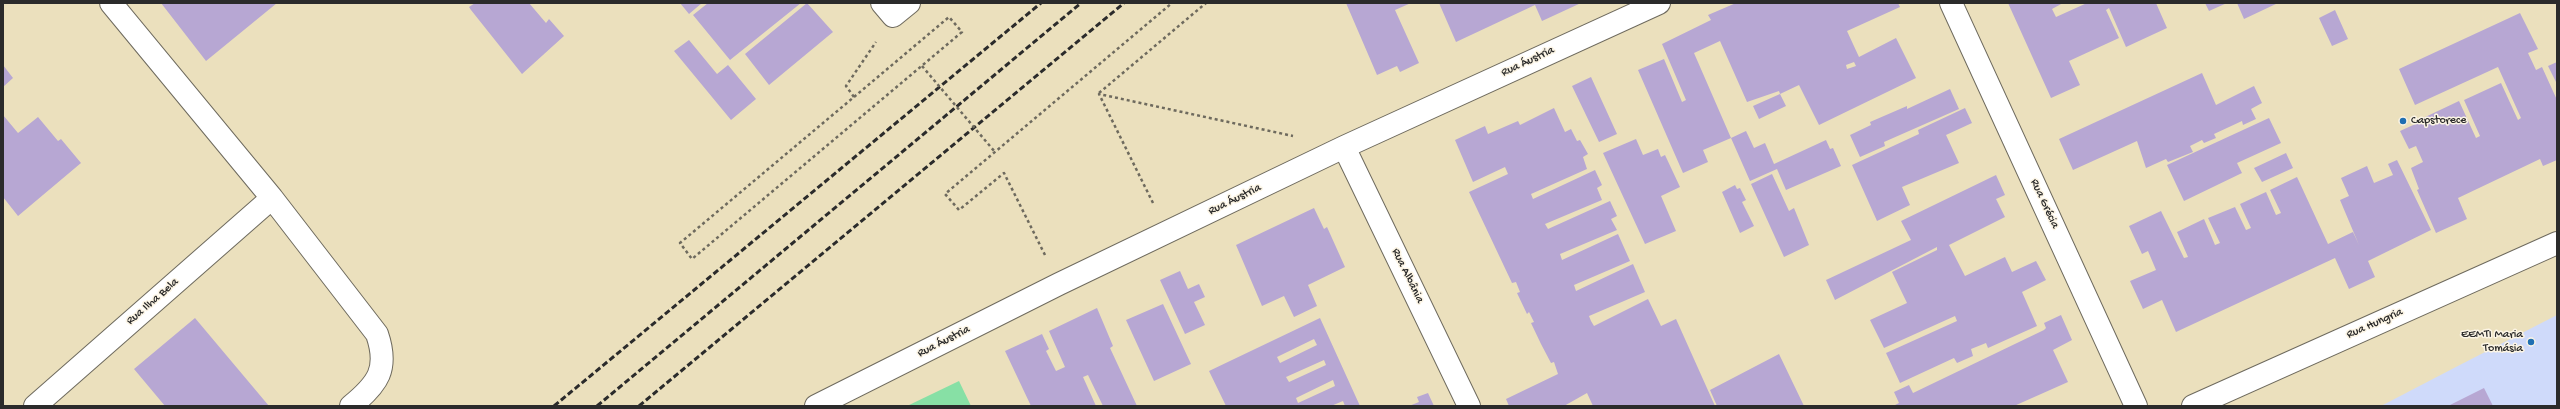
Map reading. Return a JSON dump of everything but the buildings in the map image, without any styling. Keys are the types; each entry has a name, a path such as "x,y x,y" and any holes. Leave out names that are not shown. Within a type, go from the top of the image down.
{"street":[{"path":"111,3 272,198 377,334 383,353 382,369 366,394 351,406"},
{"name":"Rua Áustria","path":"816,406 1059,284 1344,147 1658,3"},
{"name":"Rua Grécia","path":"1952,3 2136,406"},
{"name":"Rua Albânia","path":"1344,147 1469,406"},
{"name":"Rua Ilha Bela","path":"35,406 272,198"},
{"name":"Rua Hungria","path":"2193,406 2557,243"}],"path":[{"path":"1059,284 1004,173 959,210 945,194 1172,3"},
{"path":"1099,94 1206,3"},
{"path":"854,97 846,86 894,7"},
{"path":"949,18 962,32 922,66 692,259 680,243 949,18"},
{"path":"922,66 995,152"},
{"path":"1099,94 1344,147"},
{"path":"1099,94 1167,232"}],"shaded area":[{"name":"EEMTI Maria Tomásia","path":"2557,315 2557,406 2381,406 2454,368"}],"green space":[{"path":"959,381 971,406 907,406"}],"railway":[{"path":"554,406 1041,3"},
{"path":"597,406 1081,3"},
{"path":"639,406 1124,3"}],"place":[{"name":"Capstorece","path":"2403,121"},
{"name":"EEMTI Maria Tomásia","path":"2531,342"}]}
